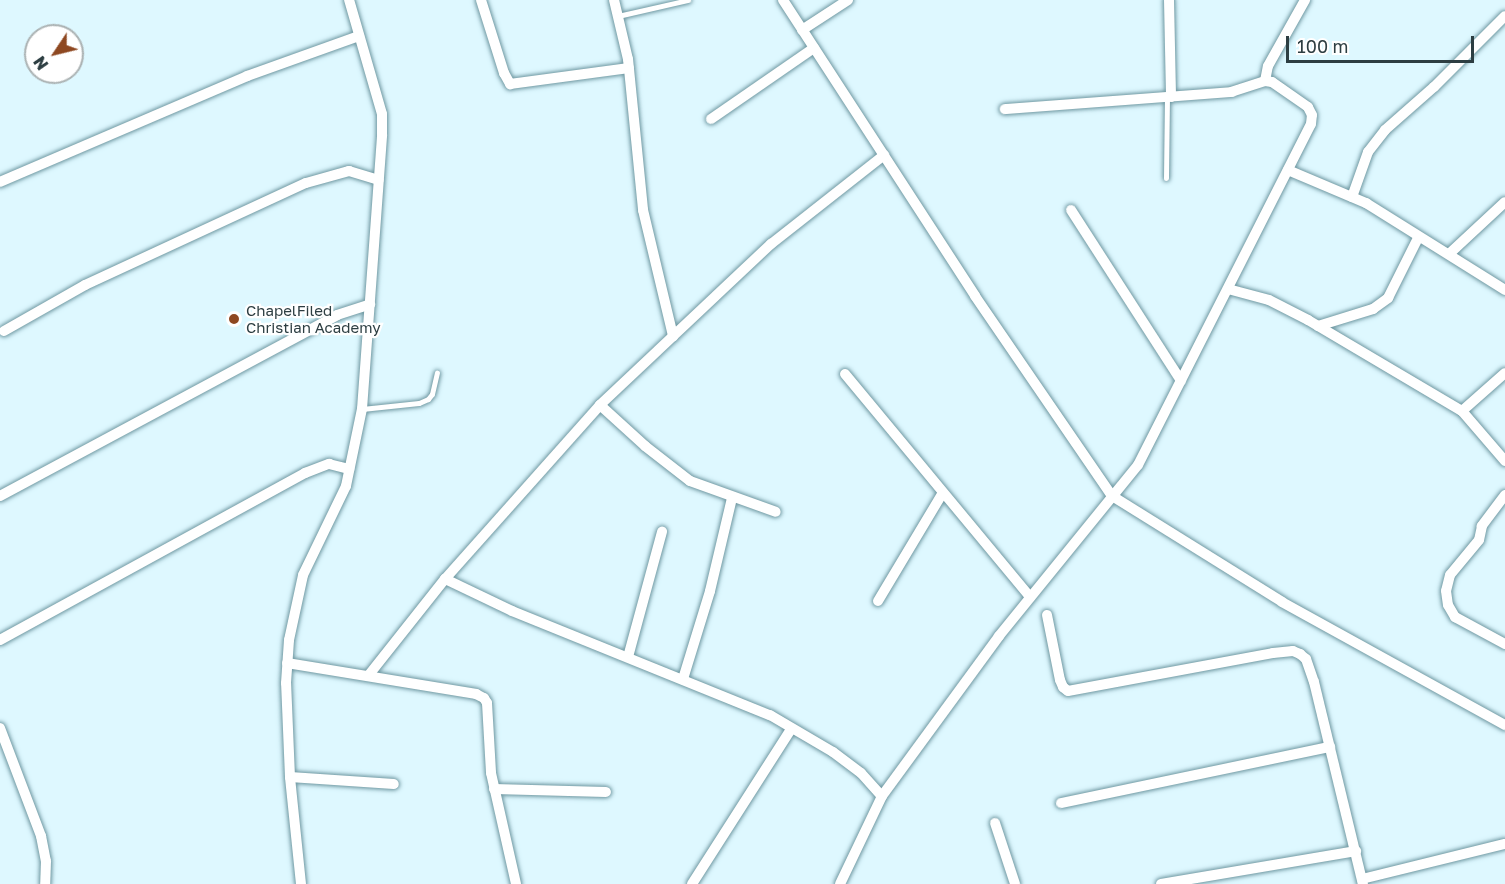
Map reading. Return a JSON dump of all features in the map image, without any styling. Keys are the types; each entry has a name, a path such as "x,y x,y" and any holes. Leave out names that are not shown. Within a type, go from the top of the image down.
{"street":[{"path":"301,884 290,777 287,663 297,594 303,575 341,497 362,409 379,180 382,114 349,0"},
{"path":"481,0 504,73 510,84 629,68"},
{"path":"614,0 629,68 643,210 673,336"},
{"path":"783,0 975,296 1112,496 1282,602 1505,725"},
{"path":"802,30 848,0"},
{"path":"1169,0 1169,97"},
{"path":"1265,81 1268,66 1305,0"},
{"path":"1352,197 1368,152 1386,130 1434,87 1505,16"},
{"path":"0,182 247,75 359,36"},
{"path":"711,119 814,48"},
{"path":"840,884 882,796 1030,597 1138,465 1311,124 1312,116 1308,107 1272,82 1265,81 1232,92 1005,109"},
{"path":"368,676 445,579 600,405 771,244 884,155"},
{"path":"1288,170 1366,203 1418,238 1449,254 1505,290"},
{"path":"4,332 85,285 306,183 349,171 379,180"},
{"path":"1449,254 1505,202"},
{"path":"1071,210 1181,381"},
{"path":"1318,326 1373,309 1388,298 1418,238"},
{"path":"1228,289 1269,300 1318,326 1462,411 1505,461"},
{"path":"0,496 337,315 370,304"},
{"path":"845,374 942,494 1030,597"},
{"path":"1462,411 1505,374"},
{"path":"600,405 675,471 690,481 776,512"},
{"path":"0,640 305,473 329,464 349,469"},
{"path":"878,601 942,494"},
{"path":"1505,495 1482,526 1479,540 1450,575 1446,591 1448,605 1455,617 1505,644"},
{"path":"683,679 710,591 732,498"},
{"path":"628,657 662,531"},
{"path":"445,579 512,611 748,704 833,752 861,773 882,796"},
{"path":"1047,615 1060,680 1068,691 1273,653 1293,651 1300,654 1310,669 1363,881 1505,844"},
{"path":"287,663 476,694 484,698 487,703 491,773 516,884"},
{"path":"0,728 41,836 46,861 45,884"},
{"path":"692,884 791,729"},
{"path":"1061,803 1330,747"},
{"path":"290,777 394,784"},
{"path":"494,789 606,792"},
{"path":"995,824 1015,884"},
{"path":"1161,884 1356,851"}],"lane":[{"path":"617,16 688,0"},
{"path":"1166,178 1169,97"},
{"path":"362,409 419,403 428,399 432,394 437,373"}],"place":[{"name":"ChapelFiled Christian Academy","path":"234,319"}]}
